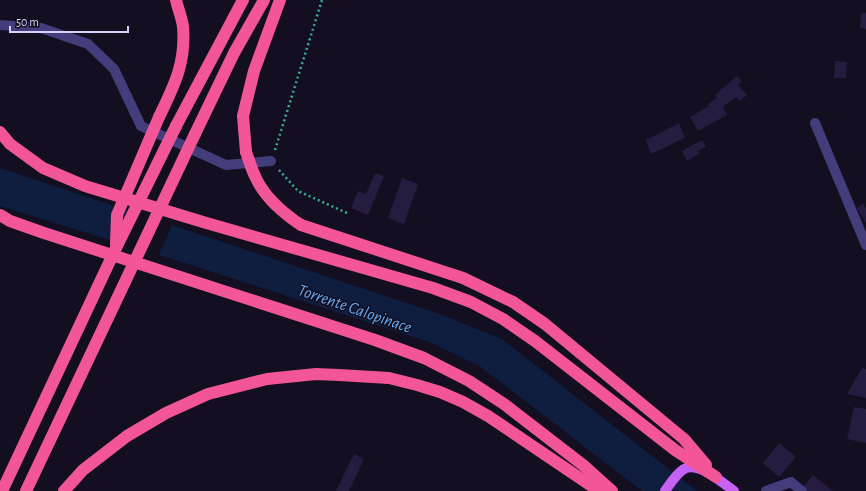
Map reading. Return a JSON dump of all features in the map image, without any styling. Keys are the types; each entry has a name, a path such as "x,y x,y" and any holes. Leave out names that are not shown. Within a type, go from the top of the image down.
{"highway":[{"path":"115,250 117,215 176,81 183,57 183,26 176,0"},
{"path":"2,491 115,250 176,126 243,0"},
{"path":"26,491 234,53 264,0"},
{"path":"280,0 254,72 243,116 246,152 255,177 265,192 282,212 301,226 463,278 513,302 545,324 684,439 716,477"},
{"path":"0,132 10,144 43,168 84,186 433,288 471,302 503,319 675,450 716,477"},
{"path":"0,215 10,221 44,233 376,340 424,358 468,381 504,404 583,465 612,491"},
{"path":"64,491 83,470 127,436 166,413 208,394 267,378 316,374 339,374 389,378 440,392 463,402 488,416 599,491"}],"main road":[{"path":"665,491 684,469 693,467 716,477 734,491"}],"street":[{"path":"0,24 41,28 88,44 114,69 141,126 226,165 271,161"},
{"path":"815,123 866,245"},
{"path":"766,491 791,482 802,491"}],"path":[{"path":"322,0 271,161 298,191 347,213"}],"water":[{"name":"Torrente Calopinace","path":"0,168 440,314 502,339 697,491 642,491 481,367 432,343 188,264 0,206"}],"pier":[{"path":"132,210 173,223 158,257 116,244"}],"building":[{"path":"861,13 866,13 866,29 860,28"},
{"path":"835,61 847,62 846,78 834,78"},
{"path":"737,76 742,81 738,85 747,95 740,101 736,97 723,107 727,115 698,131 690,117 709,106 708,104 717,98 715,95"},
{"path":"679,123 685,138 651,154 646,140"},
{"path":"702,140 706,147 698,151 699,154 687,161 682,151"},
{"path":"375,173 384,176 368,215 351,208 358,191 366,194"},
{"path":"402,178 418,184 404,224 388,218"},
{"path":"863,204 866,208 866,223 857,208"},
{"path":"862,368 866,369 866,398 847,394"},
{"path":"854,407 866,409 866,443 847,439"},
{"path":"779,443 796,457 779,477 763,463"},
{"path":"354,454 364,459 349,491 336,491"},
{"path":"813,475 833,491 800,491"}]}
